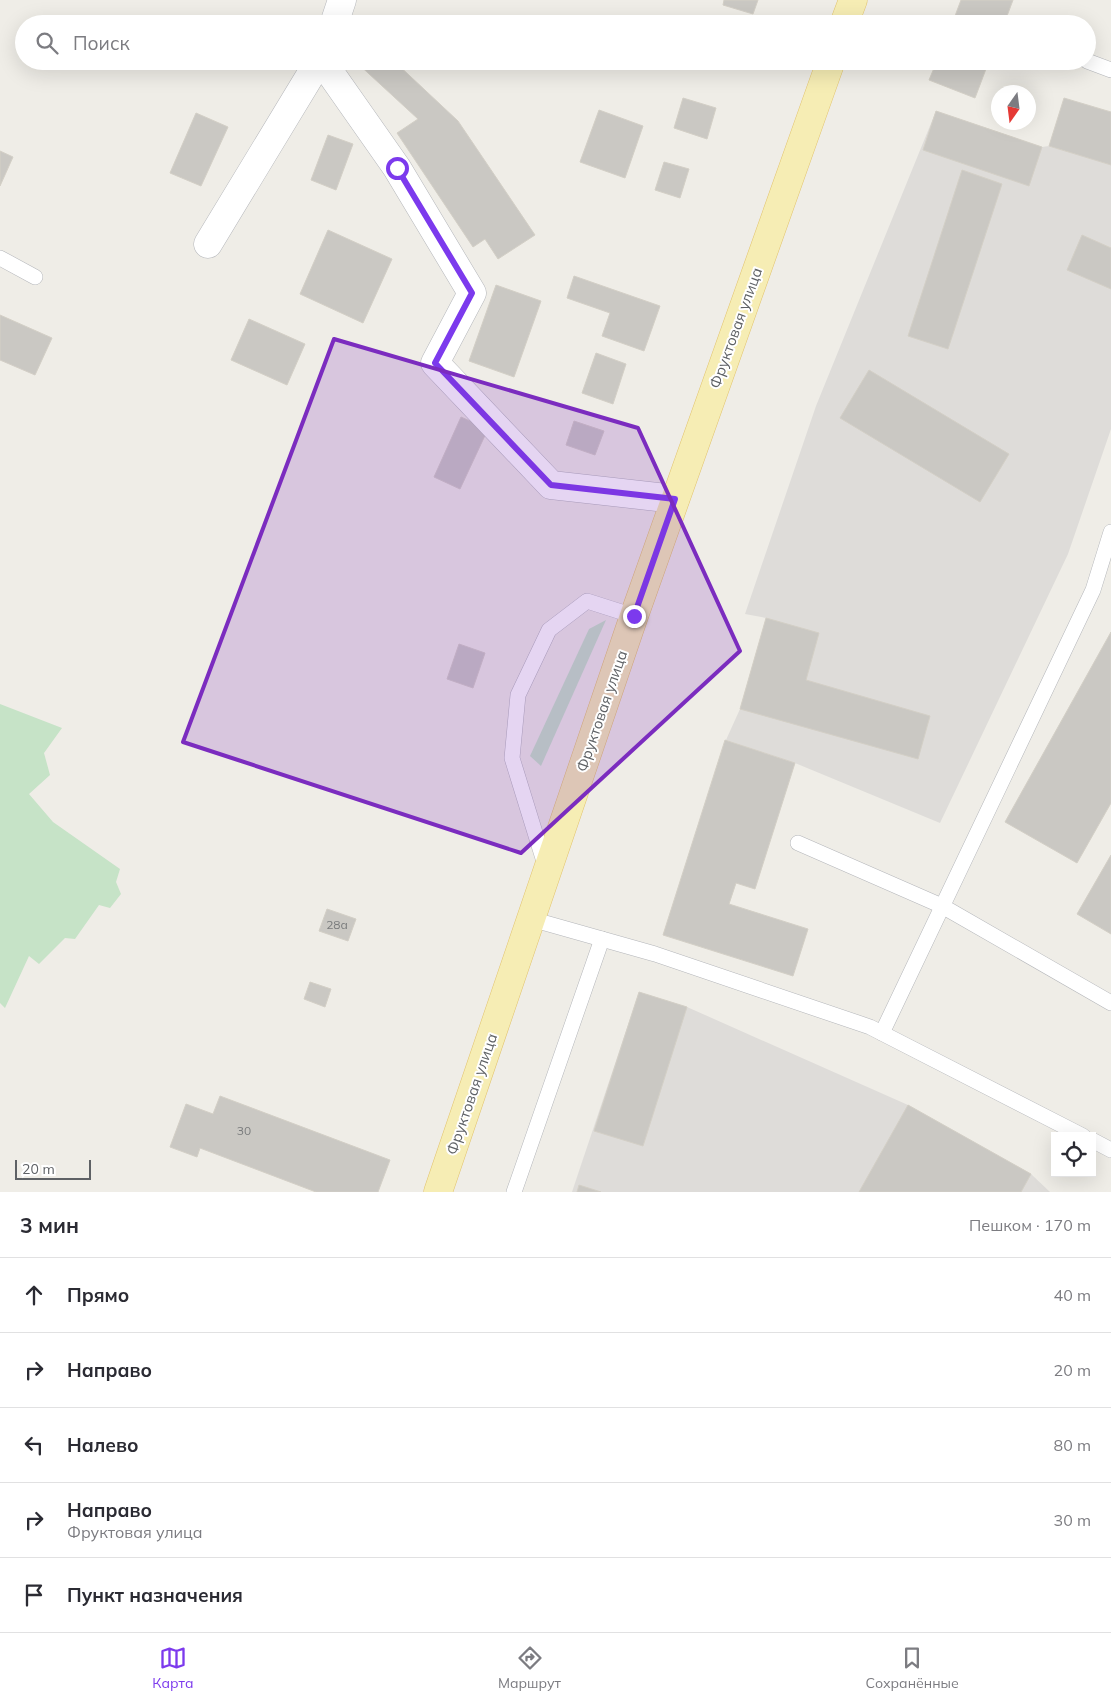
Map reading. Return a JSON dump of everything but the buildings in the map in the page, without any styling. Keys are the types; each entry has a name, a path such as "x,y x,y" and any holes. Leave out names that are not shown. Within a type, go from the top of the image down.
{"main road":[{"path":"847,15 853,0"},
{"name":"Фруктовая улица","path":"438,1192 634,616 828,70"}],"street":[{"path":"337,15 342,0"},
{"path":"208,244 315,70"},
{"path":"327,70 397,168 472,293 435,363 551,485 675,499"}],"lane":[{"path":"1096,64 1111,70"},
{"path":"0,258 34,276"},
{"path":"882,1033 1093,590 1111,532"},
{"path":"547,871 512,758 518,695 549,630 587,601 634,616"},
{"path":"798,843 942,906 1111,1003"},
{"path":"531,919 655,954 870,1027 1075,1132"},
{"path":"514,1192 602,939"},
{"path":"1096,1142 1111,1150"}],"highlighted area":[{"path":"334,339 638,428 740,651 521,853 183,742"}],"shaded area":[{"path":"936,111 1042,147 1049,146 1111,165 1111,429 1068,554 940,823 795,763 726,740 740,709 766,618 745,614 816,406"},
{"path":"639,992 687,1007 908,1105 1031,1174 1050,1192 572,1192"}],"green space":[{"path":"606,620 541,766 530,756 589,629"},
{"path":"0,704 62,728 44,753 50,775 29,794 53,822 120,869 116,882 121,894 110,908 99,905 75,939 65,938 39,964 29,956 5,1008 0,1003"}],"route":[{"path":"397,168 472,293 435,363 551,485 675,499 634,616"}]}
